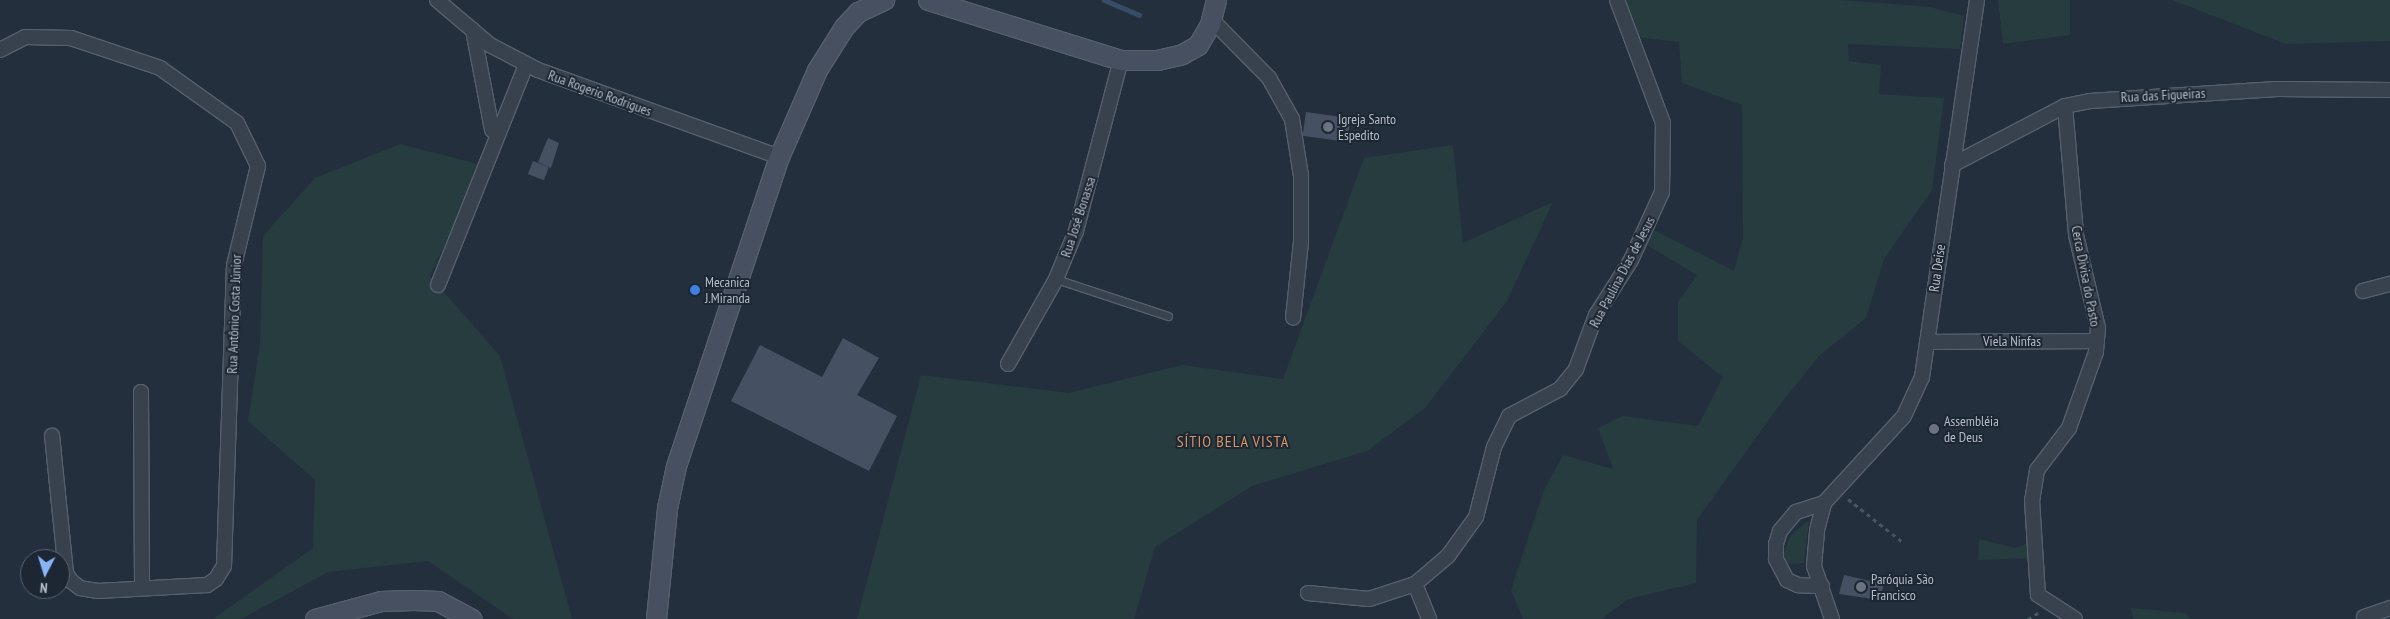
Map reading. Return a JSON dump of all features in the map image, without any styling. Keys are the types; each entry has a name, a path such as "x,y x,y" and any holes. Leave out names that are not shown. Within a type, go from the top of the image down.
{"main road":[{"path":"656,619 667,508 676,466 779,157 817,70 844,27 858,12 884,0"},
{"path":"928,0 1121,60 1157,60 1182,54 1198,45 1211,19 1216,0"},
{"path":"315,619 381,601 413,600 438,601 472,619"}],"street":[{"name":"Rua Rogerio Rodrigues","path":"437,0 490,45 526,65 779,157"},
{"name":"Rua Paulina Dias de Jesus","path":"1308,594 1368,599 1415,584 1448,556 1476,517 1494,447 1509,416 1560,389 1576,369 1596,315 1631,260 1662,192 1662,123 1617,0"},
{"name":"Rua Deise","path":"1822,586 1798,585 1787,580 1776,559 1776,544 1780,531 1796,512 1824,502 1886,438 1914,401 1922,377 1977,0"},
{"path":"1211,19 1269,78 1292,119 1301,176 1301,242 1293,318"},
{"path":"473,30 492,130"},
{"name":"Rua Antônio Costa Júnior","path":"0,50 25,37 71,38 160,68 237,123 258,166 234,265 224,566 216,579 207,585 98,591 80,588 70,581 66,572 52,436"},
{"name":"Rua José Bonassa","path":"1008,364 1056,279 1076,231 1121,60"},
{"path":"438,285 526,65"},
{"name":"Rua das Figueiras","path":"1952,165 2065,106 2121,98 2258,90 2390,90"},
{"name":"Cerca Divisa do Pasto","path":"2065,106 2076,235 2098,328 2097,341 2083,394 2061,440 2037,470 2032,500 2038,595 2075,619"},
{"path":"2363,291 2390,284"},
{"name":"Viela Ninfas","path":"1927,342 2097,341"},
{"path":"141,392 142,588"},
{"path":"1824,502 1814,566 1832,619"},
{"path":"1415,584 1429,619"},
{"path":"2364,617 2390,608"}],"lane":[{"path":"1056,279 1168,316"}],"path":[{"path":"1836,490 1904,543"}],"green space":[{"path":"1625,0 1840,0 1930,7 1964,16 1960,49 1848,44 1849,61 1881,65 1879,94 1944,98 1932,190 1884,259 1866,318 1819,356 1775,411 1697,520 1696,583 1628,599 1602,619 1523,619 1511,590 1544,490 1563,455 1613,469 1598,428 1623,416 1698,426 1723,377 1678,341 1678,302 1697,275 1647,245 1654,230 1734,271 1743,238 1742,105 1682,83 1679,42 1635,37"},
{"path":"1998,0 2070,0 2070,35 2003,44"},
{"path":"2172,0 2390,0 2390,41 2286,44"},
{"path":"400,144 482,165 430,276 500,356 572,619 513,619 428,561 328,572 241,619 213,619 313,548 315,480 248,421 260,344 263,236 315,178"},
{"path":"1453,145 1463,243 1553,202 1507,301 1425,408 1367,451 1252,486 1155,547 1134,619 857,619 921,375 1069,393 1182,365 1283,379 1364,158"},
{"path":"1809,520 1804,563 1788,564 1783,557 1790,536"},
{"path":"1979,539 2016,548 2028,543 2034,558 1978,560"},
{"path":"2131,608 2185,613 2192,619 2133,619"}],"building":[{"name":"Igreja Santo Espedito","path":"1306,112 1351,118 1347,142 1303,136"},
{"path":"548,138 559,143 551,168 538,162"},
{"path":"533,161 549,167 544,180 528,174"},
{"path":"843,338 879,358 857,395 897,416 869,471 731,401 760,345 822,377"},
{"name":"Paróquia São Francisco","path":"1872,574 1885,579 1880,600 1839,594 1844,575 1870,581"}],"waterway":[{"path":"1104,0 1139,15"}],"place":[{"name":"Igreja Santo Espedito","path":"1328,127"},
{"name":"Mecanica J.Miranda","path":"695,290"},
{"name":"Assembléia de Deus","path":"1934,429"},
{"name":"Paróquia São Francisco","path":"1861,587"}],"district":[{"name":"SÍTIO BELA VISTA","path":"1233,441"}]}
